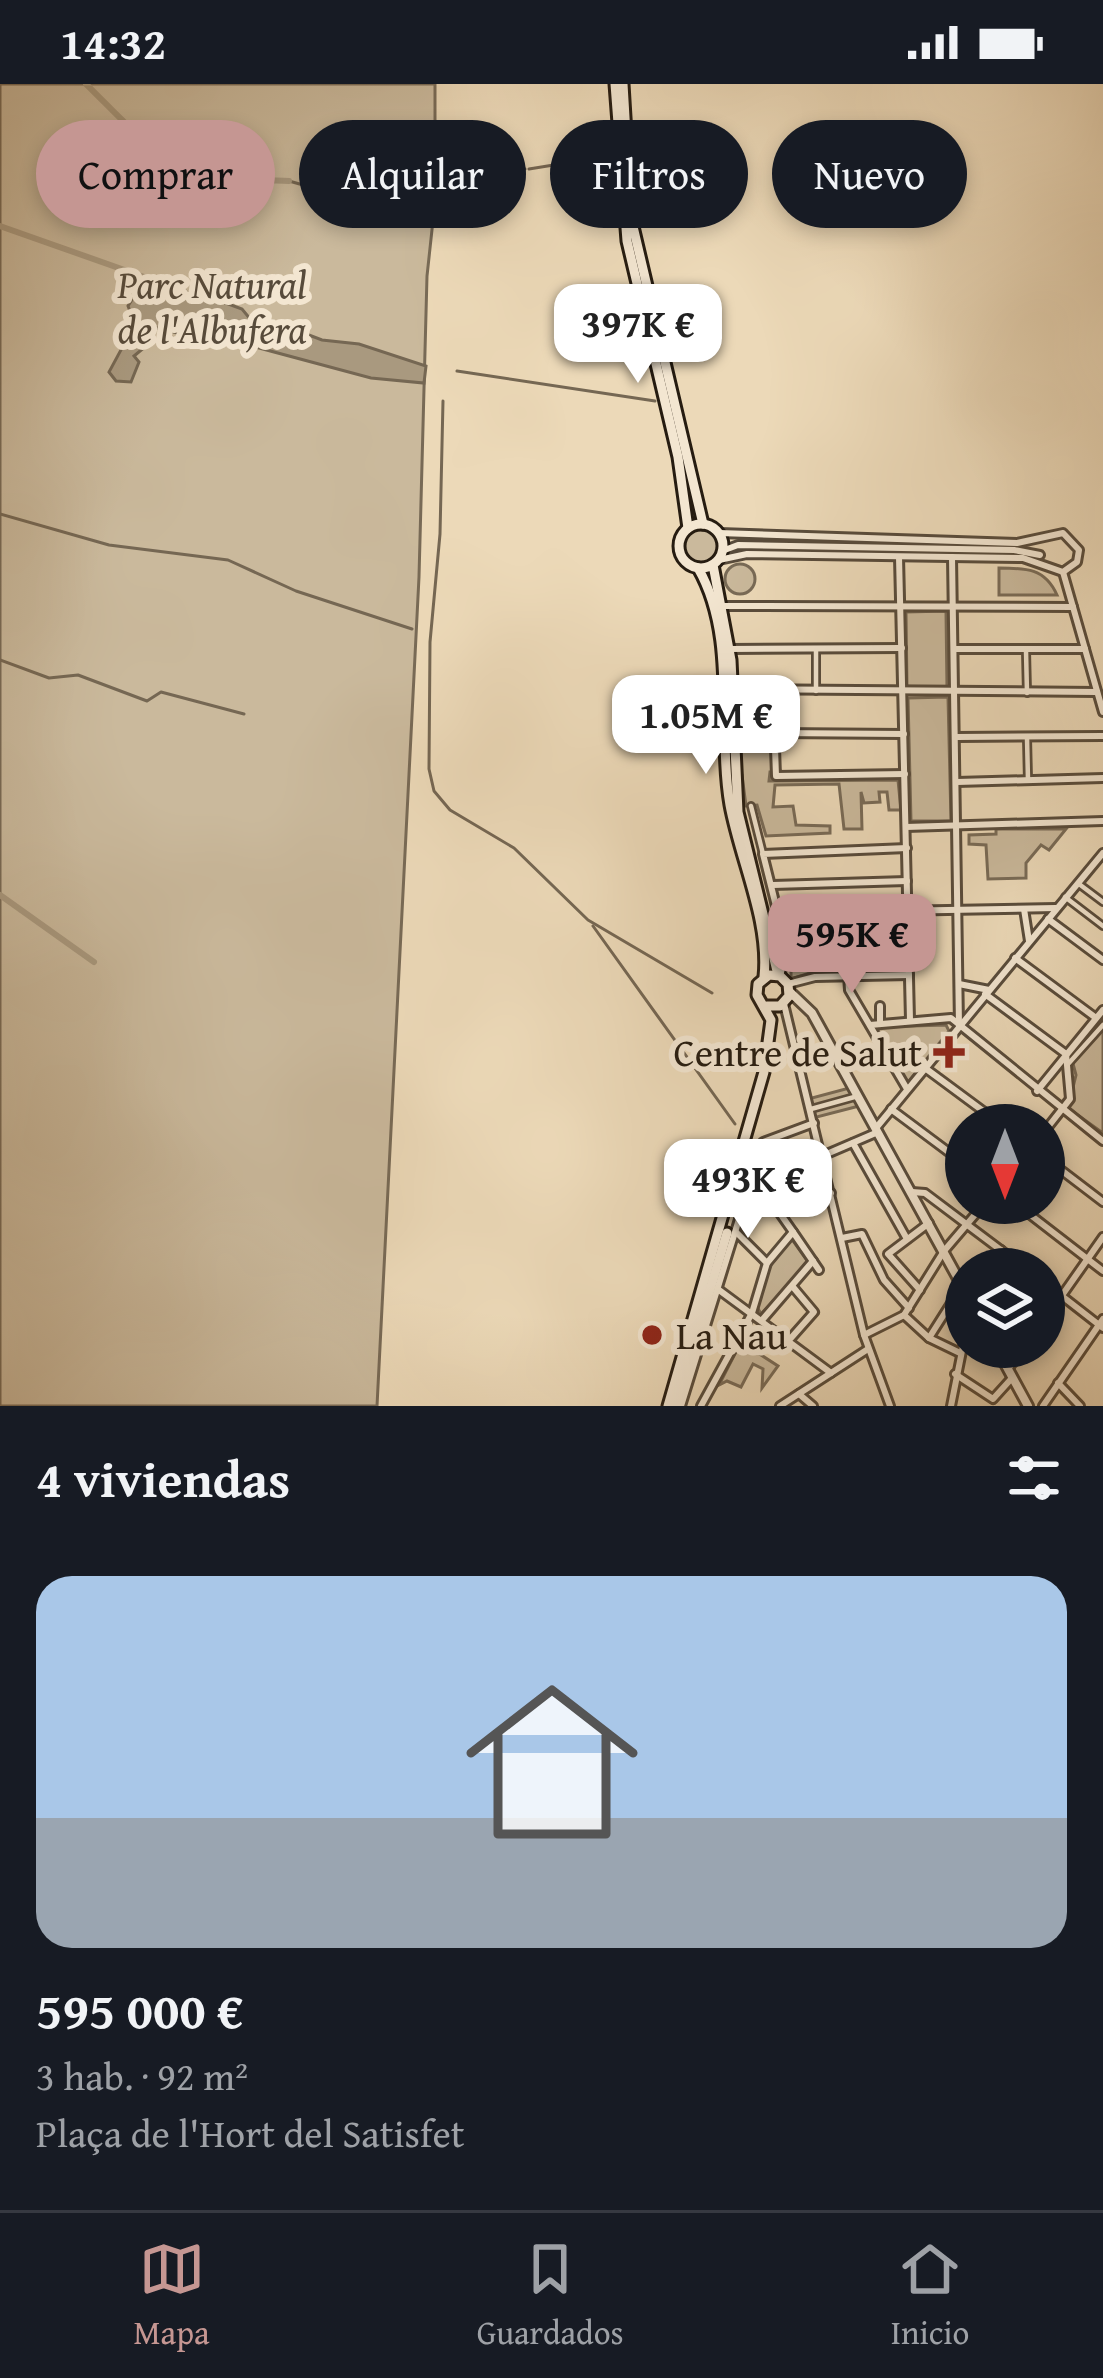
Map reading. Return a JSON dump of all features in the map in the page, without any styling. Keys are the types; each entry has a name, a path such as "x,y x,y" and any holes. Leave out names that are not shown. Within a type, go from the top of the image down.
{"main road":[{"path":"619,84 631,218 703,524"},
{"path":"619,84 627,241 678,457 688,528 679,547 684,561 698,568 721,659 729,798 763,944 764,977 756,989 767,1006 767,1057 675,1406"},
{"path":"675,1406 750,1170 784,982 739,812 729,649 718,606 719,533 703,524 688,528"},
{"path":"698,568 718,559"},
{"path":"764,977 784,982"},
{"path":"767,1006 782,1005"}],"street":[{"path":"719,533 1044,539 1064,532 1078,544 1077,562 1063,572"},
{"path":"1044,539 1040,555 1047,567"},
{"path":"718,559 738,545 1014,550 1040,555"},
{"path":"718,559 738,554 1023,558 1063,572"},
{"path":"899,556 910,1020"},
{"path":"952,557 959,1027"},
{"path":"1063,572 1103,712"},
{"path":"718,606 1073,607"},
{"path":"816,648 816,691"},
{"path":"729,649 902,648"},
{"path":"954,649 1085,649"},
{"path":"1025,649 1027,693"},
{"path":"733,689 1097,692"},
{"path":"773,691 778,777 905,774"},
{"path":"774,733 904,734"},
{"path":"956,737 1103,736"},
{"path":"1027,737 1028,780"},
{"path":"957,782 1103,778"},
{"path":"751,806 784,932 784,982 812,1013 944,1252"},
{"path":"906,827 1103,821"},
{"path":"763,854 907,848"},
{"path":"822,1156 877,1130 1103,853"},
{"path":"771,885 907,881"},
{"path":"1078,883 1103,902"},
{"path":"1065,897 1103,926"},
{"path":"779,913 1056,908"},
{"path":"1024,909 1029,941"},
{"path":"1047,918 1103,960"},
{"path":"767,928 784,932"},
{"path":"786,946 908,944"},
{"path":"1015,958 1100,1021"},
{"path":"848,975 849,990 908,1089"},
{"path":"784,982 909,975"},
{"path":"959,984 987,992 1066,1054 1072,1091 1065,1106"},
{"path":"782,1005 864,1336 890,1406"},
{"path":"880,1006 880,1021"},
{"path":"1069,1064 1103,1010"},
{"path":"869,1025 951,1018 1055,1104"},
{"path":"1037,1091 1100,1021"},
{"path":"925,1068 974,1104"},
{"path":"811,1110 858,1096"},
{"path":"891,1109 945,1150"},
{"path":"1065,1112 1103,1141"},
{"path":"675,1406 719,1290 750,1170 763,1142 814,1123"},
{"path":"853,1143 907,1239"},
{"path":"766,1192 825,1168"},
{"path":"750,1170 819,1270"},
{"path":"1065,1173 1103,1202"},
{"path":"911,1192 923,1191 945,1208"},
{"path":"780,1213 831,1193"},
{"path":"921,1291 888,1254 928,1223"},
{"path":"864,1336 907,1312 967,1224 998,1248"},
{"path":"1043,1224 1103,1271"},
{"path":"735,1232 767,1263"},
{"path":"701,1406 752,1313 767,1263 793,1232"},
{"path":"842,1238 862,1234 884,1280 907,1312 929,1338 945,1346"},
{"path":"1065,1292 1103,1237"},
{"path":"763,1319 813,1261"},
{"path":"791,1339 814,1312 793,1287"},
{"path":"719,1290 791,1339 830,1373"},
{"path":"1042,1406 1102,1324 1065,1298"},
{"path":"929,1338 945,1316"},
{"path":"780,1406 868,1349"},
{"path":"951,1406 956,1368"},
{"path":"1007,1368 1028,1406"},
{"path":"955,1374 993,1399 1013,1368"},
{"path":"1058,1383 1080,1406"},
{"path":"799,1394 813,1406"}],"green space":[{"name":"Parc Natural de l'Albufera","path":"0,84 435,84 435,120 299,120 299,228 432,228 377,1406 0,1406"},
{"path":"701,527 714,532 719,545 714,558 701,563 688,558 683,545 688,532"},
{"path":"740,564 755,579 740,594 725,579"},
{"path":"999,568 1034,571 1047,579 1057,595 999,595"},
{"path":"946,611 947,688 907,689 906,612"},
{"path":"732,689 773,691 776,772 770,772 769,781 898,780 901,810 889,810 887,792 879,792 880,802 864,803 861,792 862,829 844,829 839,784 775,785 773,807 793,806 796,825 830,826 830,833 766,836 757,805 746,806 742,775 735,774"},
{"path":"948,697 951,821 911,821 908,698"},
{"path":"996,829 1066,829 1049,850 1041,845 1026,863 1026,878 988,879 986,845 969,844 969,835 996,834"},
{"path":"813,947 813,972 791,979 791,949"},
{"path":"1103,1017 1103,1133 1068,1108 1076,1075 1071,1056"},
{"path":"946,1025 949,1031 909,1081 902,1081 875,1031 878,1027"},
{"path":"853,1087 863,1105 813,1118 808,1099"},
{"path":"791,1238 809,1263 761,1314 756,1305 767,1270"},
{"path":"741,1342 778,1366 762,1388 763,1369 753,1364 741,1387 727,1381 719,1385"}],"shaded area":[{"path":"145,279 183,288 194,300 204,295 242,309 251,320 262,317 322,340 359,344 426,366 424,383 371,378 222,338 206,340 153,327 146,346 134,356 139,362 131,382 116,381 109,372 135,324 128,306"}],"waterway":[{"path":"86,84 134,132 186,167 232,180 289,181"},
{"path":"529,169 550,166"},
{"path":"289,181 299,184"},
{"path":"0,226 164,284"},
{"path":"457,371 655,401"},
{"path":"443,401 440,534 430,642 429,769 434,791 450,810 514,848 588,920 712,993"},
{"path":"0,514 109,545 228,560 296,591 412,629"},
{"path":"0,660 49,678 78,675 147,701 161,692 244,714"},
{"path":"0,895 94,962"},
{"path":"593,926 735,1124"}],"place":[{"name":"Centre de Salut","path":"949,1052"},
{"name":"La Nau","path":"652,1335"}]}
